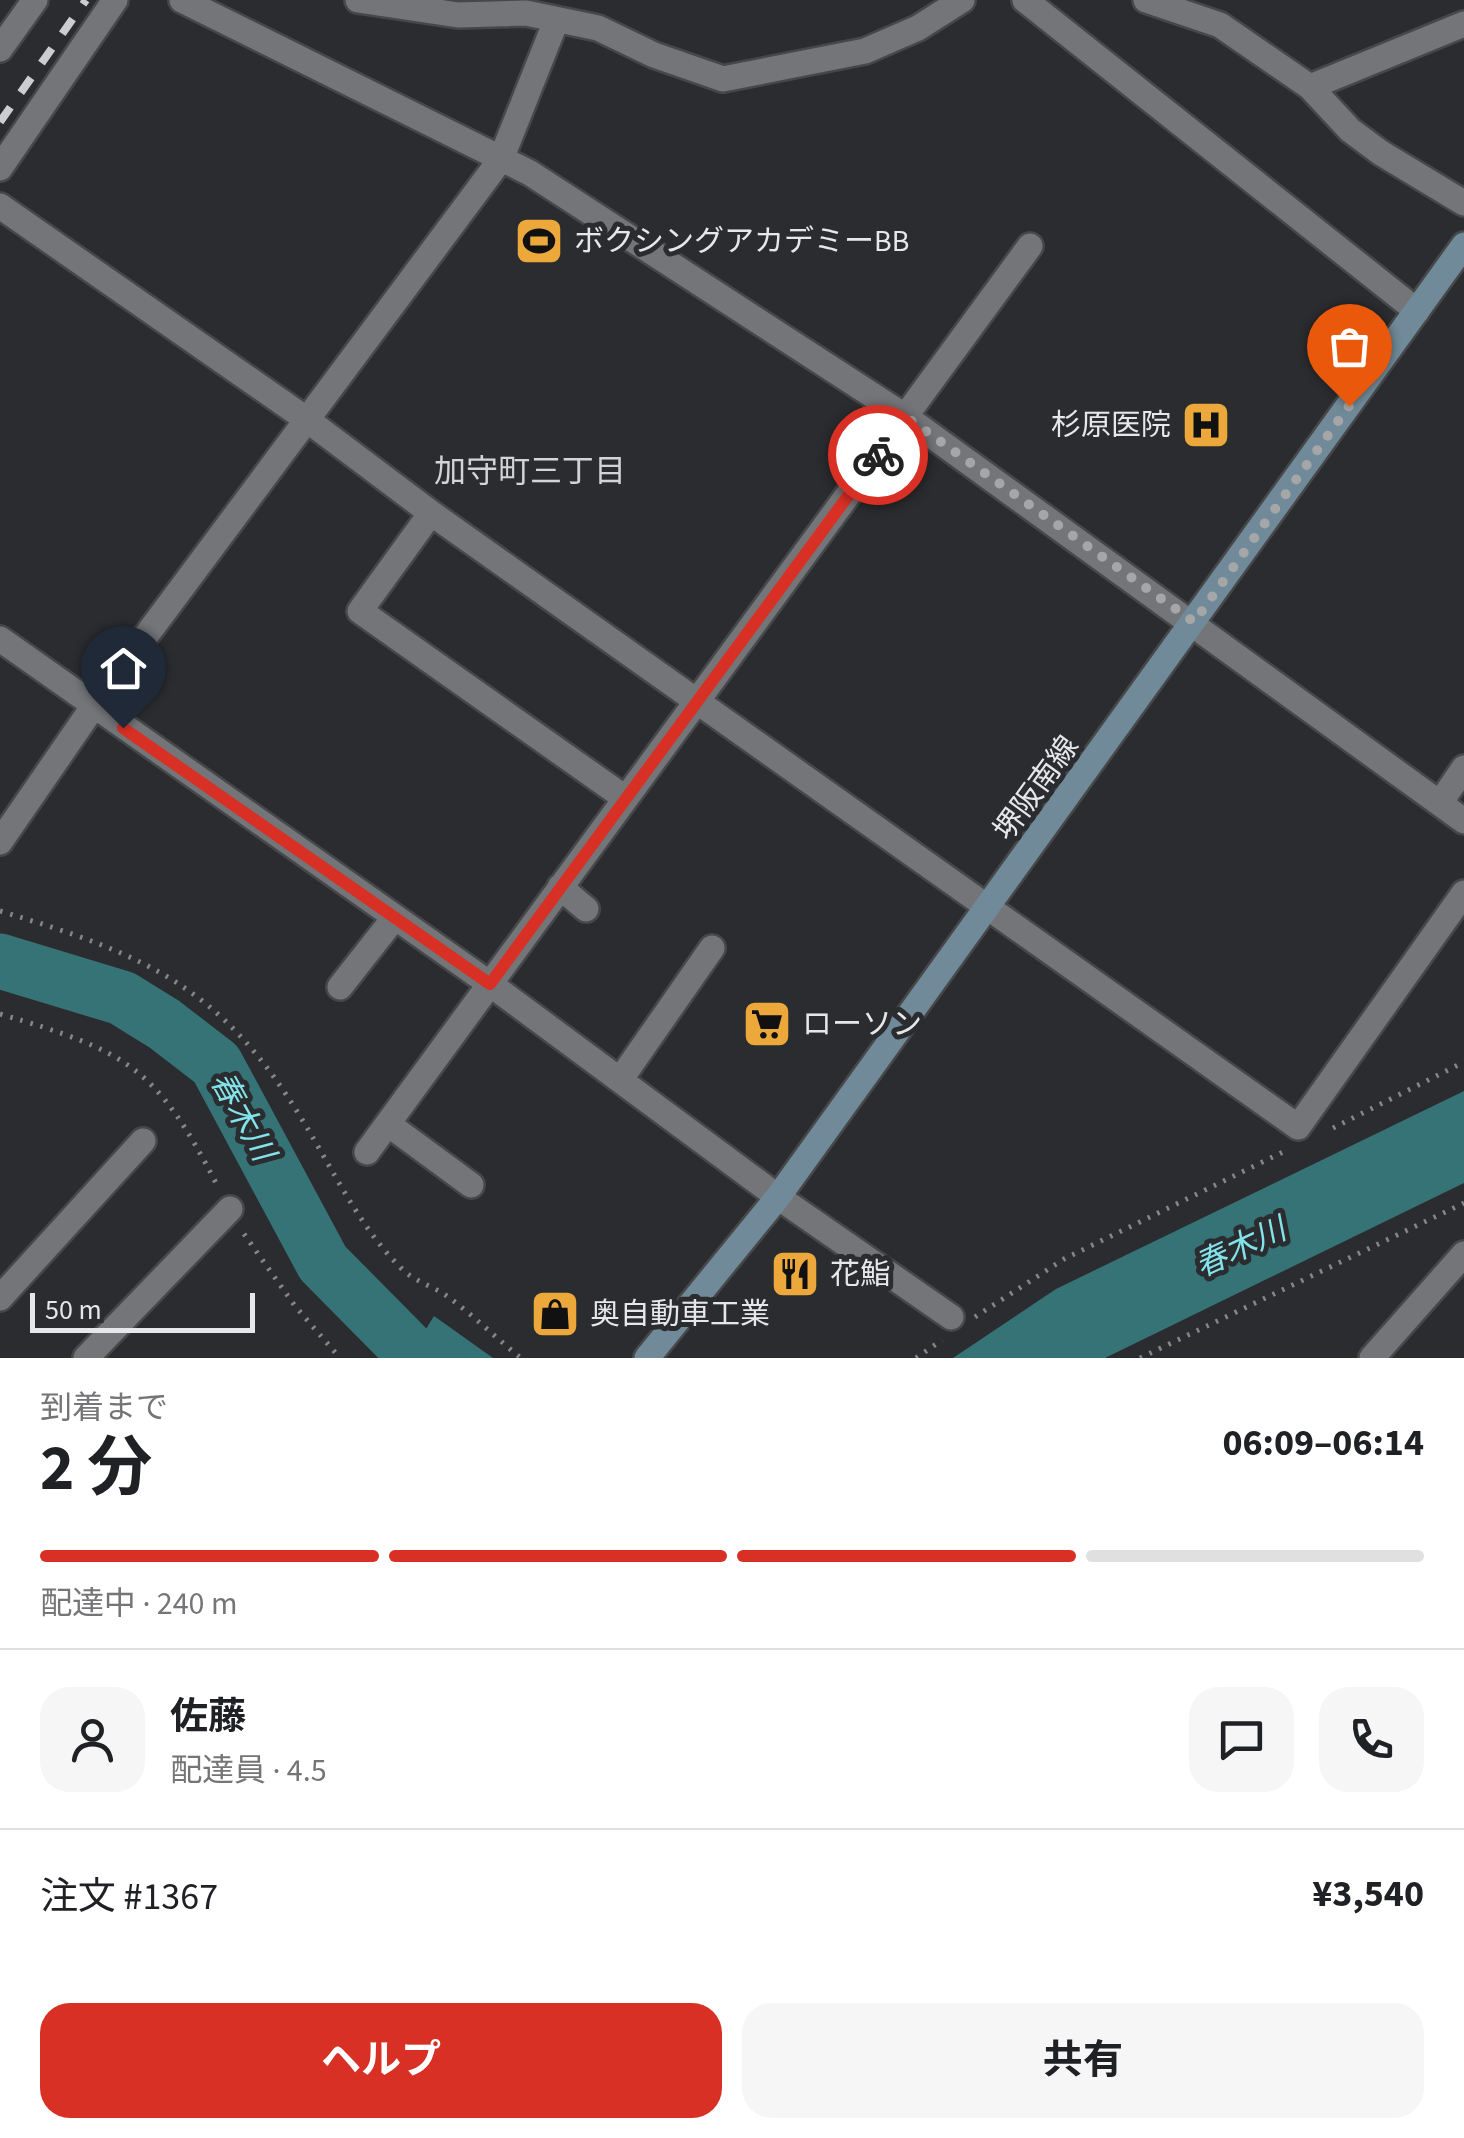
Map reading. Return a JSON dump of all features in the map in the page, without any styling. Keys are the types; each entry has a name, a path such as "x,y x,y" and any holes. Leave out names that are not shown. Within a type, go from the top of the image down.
{"main road":[{"name":"堺阪南線","path":"647,1358 778,1198 1464,244"}],"street":[{"path":"0,49 35,0"},
{"path":"0,168 115,0"},
{"path":"182,0 530,174 906,417 1464,820"},
{"path":"358,0 458,15 481,7 598,28 654,55 723,79 865,50 918,28 962,0"},
{"path":"1025,0 1416,311"},
{"path":"1146,0 1214,21 1310,87 1350,130 1464,203"},
{"path":"0,842 93,708 501,159 556,21"},
{"path":"1310,87 1464,24"},
{"path":"0,206 1298,1127 1464,893"},
{"path":"367,1152 1030,246"},
{"path":"431,513 360,611 625,798"},
{"path":"0,638 93,708 490,984 955,1325"},
{"path":"1440,803 1464,768"},
{"path":"560,887 586,909"},
{"path":"340,987 395,918"},
{"path":"620,1080 712,948"},
{"path":"388,1124 471,1184"},
{"path":"0,1298 143,1141"},
{"path":"86,1358 230,1209"},
{"path":"1372,1358 1460,1267"}],"path":[{"path":"0,911 135,958 186,985 260,1055 355,1210 398,1266 417,1282 448,1296 521,1358"},
{"path":"0,1014 114,1052 140,1072 174,1111 230,1209 295,1306 340,1358"},
{"path":"1330,1129 1464,1062"},
{"path":"916,1358 955,1325 1064,1259 1295,1146"},
{"path":"1140,1358 1464,1203"}],"water":[{"path":"1464,1091 1464,1183 1105,1358 953,1358 1056,1289"},
{"path":"434,1316 493,1358 408,1358"}],"waterway":[{"name":"春木川","path":"0,961 122,998 216,1064 323,1263 417,1358"}],"railway":[{"path":"0,122 86,0"}],"way so far":[{"path":"878,455 906,417 1194,622 1349,406"}],"place":[{"name":"ボクシングアカデミーBB","path":"539,241"},
{"name":"杉原医院","path":"1206,425"},
{"name":"ローソン","path":"767,1024"},
{"name":"花鮨","path":"795,1274"},
{"name":"奥自動車工業","path":"555,1314"}],"district":[{"name":"加守町三丁目","path":"530,471"}],"route":[{"path":"123,728 490,984 878,455"}]}
